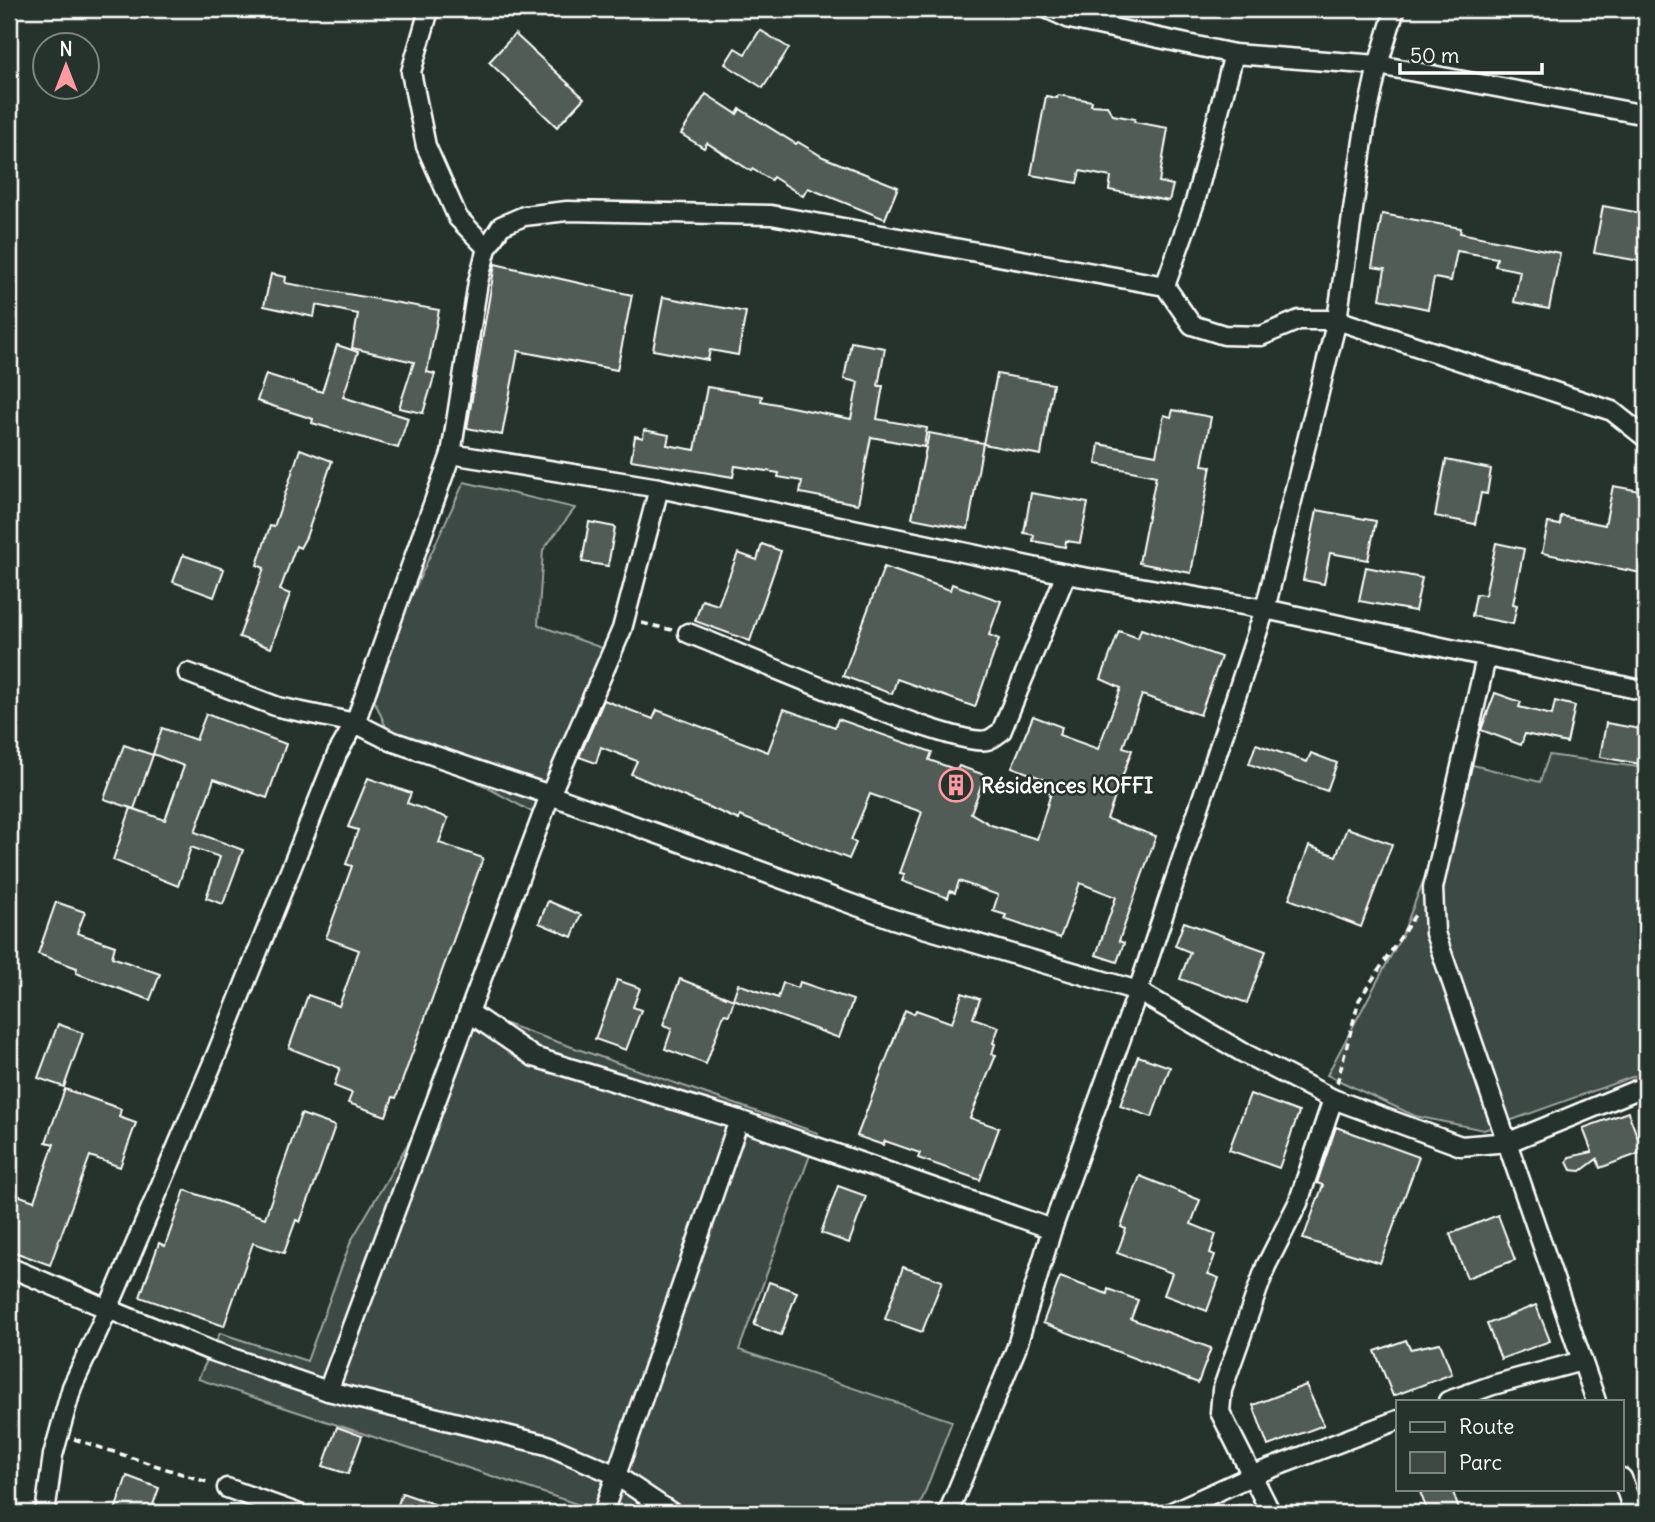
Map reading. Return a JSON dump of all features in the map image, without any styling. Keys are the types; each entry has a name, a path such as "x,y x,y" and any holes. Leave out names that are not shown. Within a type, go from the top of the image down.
{"street":[{"path":"1048,9 1070,19 1234,54 1378,65 1646,115"},
{"path":"948,1513 1016,1349 1052,1229 1138,991 1265,609 1337,320 1366,120 1378,65 1395,9"},
{"path":"428,17 411,72 426,146 458,218 487,248"},
{"path":"1165,286 1195,202 1234,54"},
{"path":"45,1513 59,1433 72,1387 217,1053 337,754 355,723 451,454 478,282 487,248 502,226 524,216 567,211 771,215 1165,286 1192,325 1224,335 1261,336 1299,320 1337,320 1612,411 1646,438"},
{"path":"451,454 659,488 1066,574 1265,609 1646,691"},
{"path":"328,1391 550,795 622,629 659,488"},
{"path":"688,633 878,709 962,738 986,741 1001,732 1066,574"},
{"path":"1486,658 1433,888 1435,933 1509,1142 1595,1400"},
{"path":"188,673 278,707 355,723 391,741 550,795 893,919 1138,991 1242,1052 1333,1099 1461,1146 1509,1142 1646,1086"},
{"path":"470,1013 534,1057 740,1121 1052,1229"},
{"path":"1271,1513 1220,1412 1222,1390 1266,1266 1298,1203 1333,1099"},
{"path":"603,1513 614,1474 740,1121"},
{"path":"9,1267 209,1350 328,1391 547,1445 614,1474 672,1513"},
{"path":"1451,1400 1493,1385 1582,1361"},
{"path":"1170,1513 1254,1475 1396,1421"},
{"path":"1624,1485 1633,1513"},
{"path":"227,1488 297,1513"}],"path":[{"path":"624,616 653,627 688,633"},
{"path":"1333,1099 1359,1000 1433,888"},
{"path":"59,1433 158,1469 227,1488"}],"green space":[{"path":"464,482 575,508 543,550 538,625 605,649 541,817 389,734 369,688"},
{"path":"1549,755 1646,768 1646,1072 1484,1130 1415,1116 1327,1075 1402,935 1469,764 1540,782"},
{"path":"469,1011 818,1133 739,1350 952,1421 917,1513 604,1513 198,1379 220,1333 307,1361 351,1241 434,1099"}],"building":[{"path":"760,30 789,48 763,88 725,64 735,48 745,54"},
{"path":"515,34 584,98 557,127 489,62"},
{"path":"706,94 737,114 740,109 796,144 798,142 823,157 898,187 885,219 808,188 803,196 773,177 771,180 752,169 751,171 707,143 704,148 681,134"},
{"path":"1058,95 1092,101 1091,105 1107,106 1113,115 1135,119 1134,122 1168,128 1159,182 1173,185 1169,201 1109,190 1111,177 1080,171 1077,183 1031,175 1046,96 1057,98"},
{"path":"1603,206 1646,214 1646,262 1594,253"},
{"path":"1382,214 1461,228 1460,233 1560,253 1549,309 1514,302 1520,271 1495,266 1497,258 1457,251 1451,281 1434,278 1428,309 1380,299 1385,269 1372,267"},
{"path":"495,264 632,295 617,370 518,351 502,435 467,428"},
{"path":"271,274 286,277 285,283 439,310 427,372 435,374 423,413 399,408 414,362 352,348 358,314 316,305 314,317 264,306"},
{"path":"663,297 746,312 738,355 710,350 708,360 653,350"},
{"path":"851,342 885,348 878,386 883,386 877,419 927,428 924,447 871,437 858,504 800,493 802,481 778,477 779,473 735,466 733,477 631,460 635,436 643,438 644,430 669,435 667,445 695,450 707,387 762,396 761,401 851,419 858,382 844,379"},
{"path":"337,345 358,352 343,397 408,418 398,448 312,423 313,419 257,401 266,374 322,392"},
{"path":"997,374 1053,384 1041,455 983,444"},
{"path":"1173,410 1211,417 1202,465 1211,466 1191,573 1139,563 1156,476 1096,464 1099,444 1156,455 1164,415 1171,417"},
{"path":"929,433 983,443 968,529 912,518"},
{"path":"300,449 332,461 306,537 300,548 296,546 280,590 290,594 271,648 239,637 264,568 257,565 270,526 274,527"},
{"path":"1446,460 1491,469 1487,494 1481,493 1475,524 1435,516"},
{"path":"1613,486 1646,492 1646,574 1542,553 1548,523 1560,525 1561,516 1605,525"},
{"path":"1031,493 1088,503 1080,543 1066,541 1065,547 1033,541 1034,535 1024,533"},
{"path":"1317,510 1376,521 1368,560 1330,553 1324,584 1303,580"},
{"path":"589,522 615,527 608,566 582,562"},
{"path":"1496,543 1524,549 1513,604 1517,605 1513,624 1472,616 1476,594 1485,595"},
{"path":"762,544 781,551 750,641 695,621 702,600 718,605 738,553 757,560"},
{"path":"183,555 224,569 214,597 173,582"},
{"path":"884,567 950,590 952,584 1001,601 989,635 999,639 975,707 897,679 892,694 843,676"},
{"path":"1366,567 1422,578 1415,611 1359,601"},
{"path":"1141,629 1221,657 1200,715 1142,695 1123,747 1132,750 1107,819 1156,836 1119,941 1124,943 1117,962 1096,955 1116,897 1080,883 1060,938 1004,919 1006,915 993,911 998,895 959,881 955,893 950,891 948,898 902,881 905,874 900,873 922,812 870,794 851,840 856,843 849,859 740,816 739,820 631,774 637,761 601,747 596,763 579,757 604,700 653,719 657,710 768,752 784,709 835,727 838,719 932,752 929,760 957,770 959,766 985,775 971,813 991,825 1037,839 1051,793 1042,790 1046,780 1012,767 1033,716 1062,727 1059,735 1098,749 1121,688 1101,679 1119,631 1138,638"},
{"path":"1495,693 1521,702 1519,707 1552,715 1555,701 1575,706 1567,743 1525,734 1521,745 1481,730"},
{"path":"206,714 286,744 267,798 214,779 195,832 243,850 223,904 206,898 220,857 191,847 178,886 113,860 131,808 165,820 184,766 153,754 162,728 196,740"},
{"path":"1606,723 1646,730 1646,765 1600,757"},
{"path":"1256,744 1307,762 1311,753 1337,763 1327,791 1249,764"},
{"path":"124,745 153,755 134,809 104,799"},
{"path":"368,778 411,793 407,803 448,818 439,843 483,858 396,1098 393,1097 386,1116 348,1103 352,1093 334,1086 340,1068 289,1048 308,995 339,1006 359,950 326,938 352,866 346,864 358,830 348,827"},
{"path":"1347,828 1392,844 1361,927 1289,899 1309,846 1336,856"},
{"path":"548,901 581,915 572,937 539,923"},
{"path":"56,902 85,912 77,933 115,946 112,957 160,974 150,1000 76,973 77,968 38,954"},
{"path":"1184,922 1266,951 1247,1003 1180,979 1190,952 1175,946"},
{"path":"680,979 734,1000 729,1015 724,1014 706,1064 665,1049 672,1028 663,1025"},
{"path":"617,980 640,988 633,1007 641,1010 626,1050 595,1039"},
{"path":"800,982 853,1000 839,1038 733,999 738,984 778,998 783,983 798,988"},
{"path":"962,993 980,999 973,1018 999,1027 993,1043 992,1054 996,1055 970,1118 999,1128 980,1180 918,1158 920,1153 885,1141 883,1145 857,1136 905,1010 914,1014 916,1010 952,1023"},
{"path":"58,1024 83,1033 64,1087 38,1078"},
{"path":"1138,1056 1170,1067 1152,1117 1120,1106"},
{"path":"65,1089 121,1109 119,1117 136,1123 120,1167 90,1156 50,1265 9,1250 9,1192 34,1201 54,1144 46,1142"},
{"path":"1250,1094 1299,1112 1279,1168 1229,1150"},
{"path":"1628,1112 1643,1152 1600,1168 1597,1159 1581,1171 1571,1170 1567,1162 1569,1157 1592,1152 1583,1128"},
{"path":"301,1114 335,1126 316,1180 300,1222 296,1220 284,1253 253,1243 224,1326 140,1297 159,1243 165,1246 185,1190 265,1218"},
{"path":"1336,1127 1419,1157 1380,1263 1303,1239 1323,1185 1317,1183"},
{"path":"1140,1176 1200,1200 1191,1224 1216,1234 1210,1253 1215,1255 1208,1274 1219,1278 1207,1311 1164,1295 1172,1273 1117,1253 1126,1229 1121,1227"},
{"path":"838,1186 866,1196 849,1243 821,1233"},
{"path":"1498,1215 1515,1260 1467,1278 1450,1234"},
{"path":"903,1267 942,1281 922,1332 885,1319"},
{"path":"1060,1277 1107,1294 1108,1289 1138,1300 1131,1319 1211,1348 1198,1383 1043,1323"},
{"path":"769,1282 797,1292 781,1335 754,1325"},
{"path":"1536,1305 1550,1341 1501,1359 1487,1324"},
{"path":"1406,1340 1410,1349 1440,1343 1452,1374 1393,1396 1375,1351"},
{"path":"1306,1385 1324,1425 1268,1446 1253,1405"},
{"path":"337,1427 362,1436 348,1474 323,1466"},
{"path":"127,1476 159,1488 150,1513 114,1513"},
{"path":"1419,1490 1452,1490 1460,1513 1428,1513"},
{"path":"402,1493 454,1511 454,1513 395,1513"}],"place":[{"name":"Résidences KOFFI","path":"956,785"}]}
